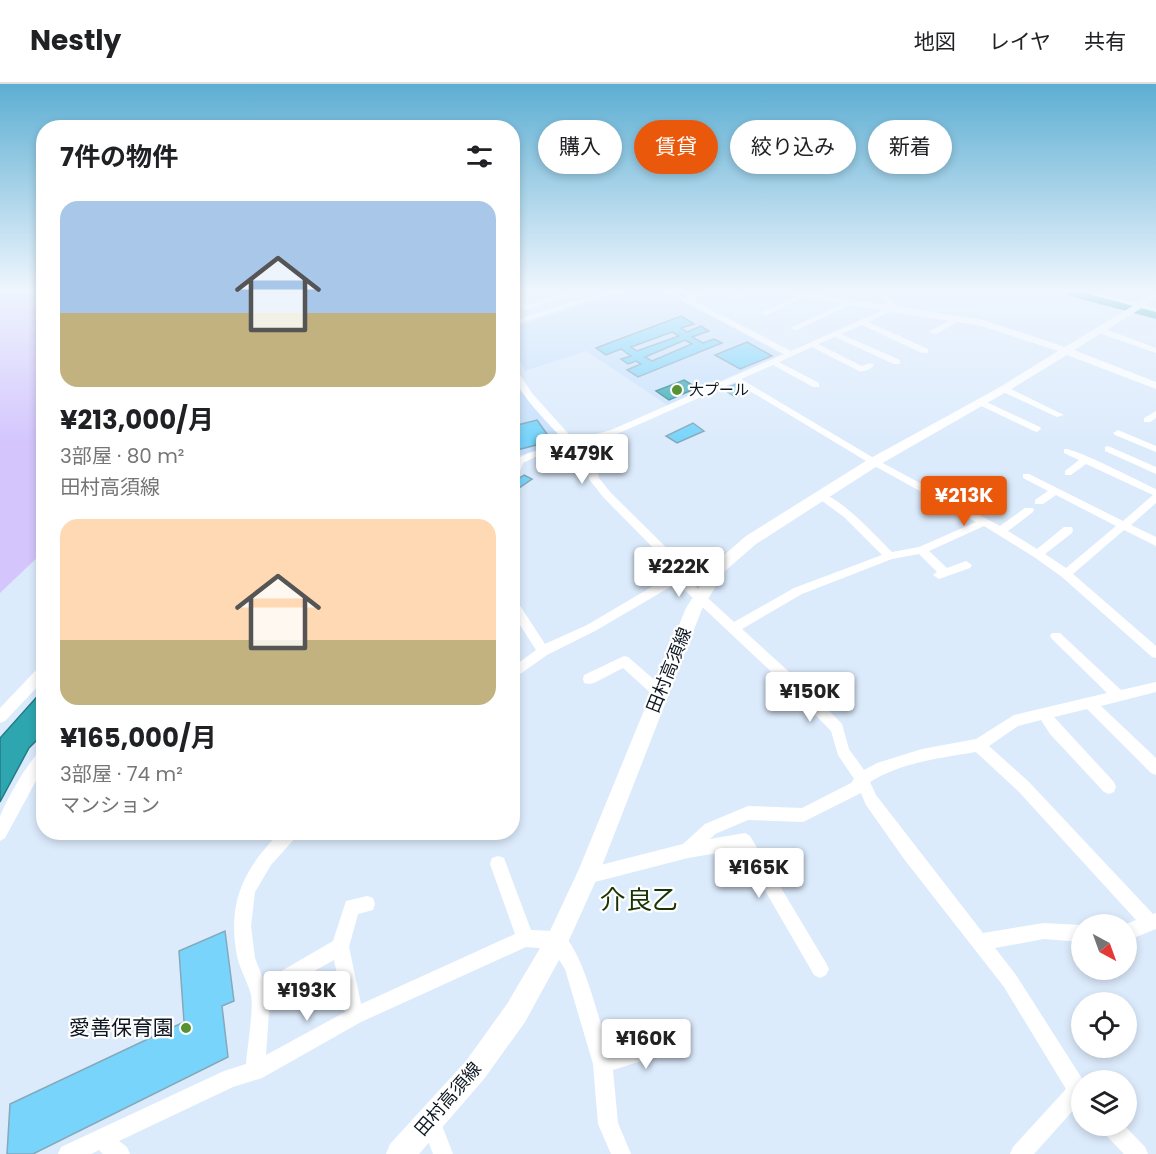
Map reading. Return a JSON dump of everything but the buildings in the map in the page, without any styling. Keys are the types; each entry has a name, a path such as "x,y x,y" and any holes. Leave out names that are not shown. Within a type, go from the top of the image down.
{"main road":[{"path":"1042,342 1155,385"},
{"name":"田村高須線","path":"400,1154 475,1070 516,1013 557,941 587,876 700,597 720,567 751,540 874,462 1004,389 1081,342"}],"street":[{"path":"768,342 791,354"},
{"path":"520,461 532,455 614,432 820,342"},
{"path":"852,342 897,362"},
{"path":"906,342 926,351"},
{"path":"1131,342 1156,351"},
{"path":"1126,352 1137,344"},
{"path":"813,345 862,369 870,365"},
{"path":"774,362 820,383 807,390"},
{"path":"736,379 874,462 985,522 1038,554 1066,574 1156,653"},
{"path":"520,382 529,395 574,443 592,466 594,479 607,495 700,597 837,728 843,751 862,779 871,800 910,854 1010,981 1071,1081"},
{"path":"1004,389 1060,415"},
{"path":"980,402 1037,429"},
{"path":"1147,420 1156,414"},
{"path":"1118,433 1156,449"},
{"path":"1108,449 1156,471"},
{"path":"1067,451 1156,493"},
{"path":"1068,473 1086,459"},
{"path":"1026,476 1156,543"},
{"path":"1039,502 1055,491"},
{"path":"822,496 848,515 890,556"},
{"path":"1066,574 1156,498"},
{"path":"1001,531 1029,510"},
{"path":"734,628 798,591 890,556 921,550 985,522"},
{"path":"1038,554 1068,530"},
{"path":"921,550 941,574 966,565"},
{"path":"520,669 543,651 591,628 681,575 707,565 720,567"},
{"path":"520,615 543,651"},
{"path":"1056,636 1118,695"},
{"path":"589,679 624,661 660,693"},
{"path":"0,717 36,679"},
{"path":"687,851 710,829 748,813 803,815 856,788 862,779 877,770 922,755 979,745 1014,721 1156,687"},
{"path":"1088,702 1156,768"},
{"path":"1043,713 1055,730 1109,787"},
{"path":"979,745 1024,787 1153,922 1137,929"},
{"path":"0,833 36,764"},
{"path":"255,1071 261,997 246,958 243,926 247,890 265,859 283,840"},
{"path":"587,876 687,851 745,841 820,969"},
{"path":"498,864 525,938"},
{"path":"355,1016 340,947 352,908 367,904"},
{"path":"981,942 1044,931 1071,933"},
{"path":"68,1154 231,1078 255,1071 355,1016 525,938 557,941 573,965 603,1064 608,1124 621,1154"},
{"path":"284,979 340,947"},
{"path":"603,1064 676,1041"},
{"path":"1020,1154 1071,1102"},
{"path":"430,1121 443,1154"},
{"path":"1121,1136 1138,1154"},
{"path":"99,1138 120,1154"}],"shaded area":[{"path":"0,342 36,342 36,559 0,593"},
{"path":"520,342 759,342 781,354 667,405 586,351 525,371 520,361"},
{"path":"520,390 566,439 520,455"}],"water":[{"name":"大プール","path":"684,380 697,388 669,400 656,391"},
{"path":"36,698 36,741 29,748 0,802 0,738"}],"place":[{"name":"大プール","path":"677,390"},
{"name":"愛善保育園","path":"186,1028"}],"district":[{"name":"介良乙","path":"639,900"}]}
